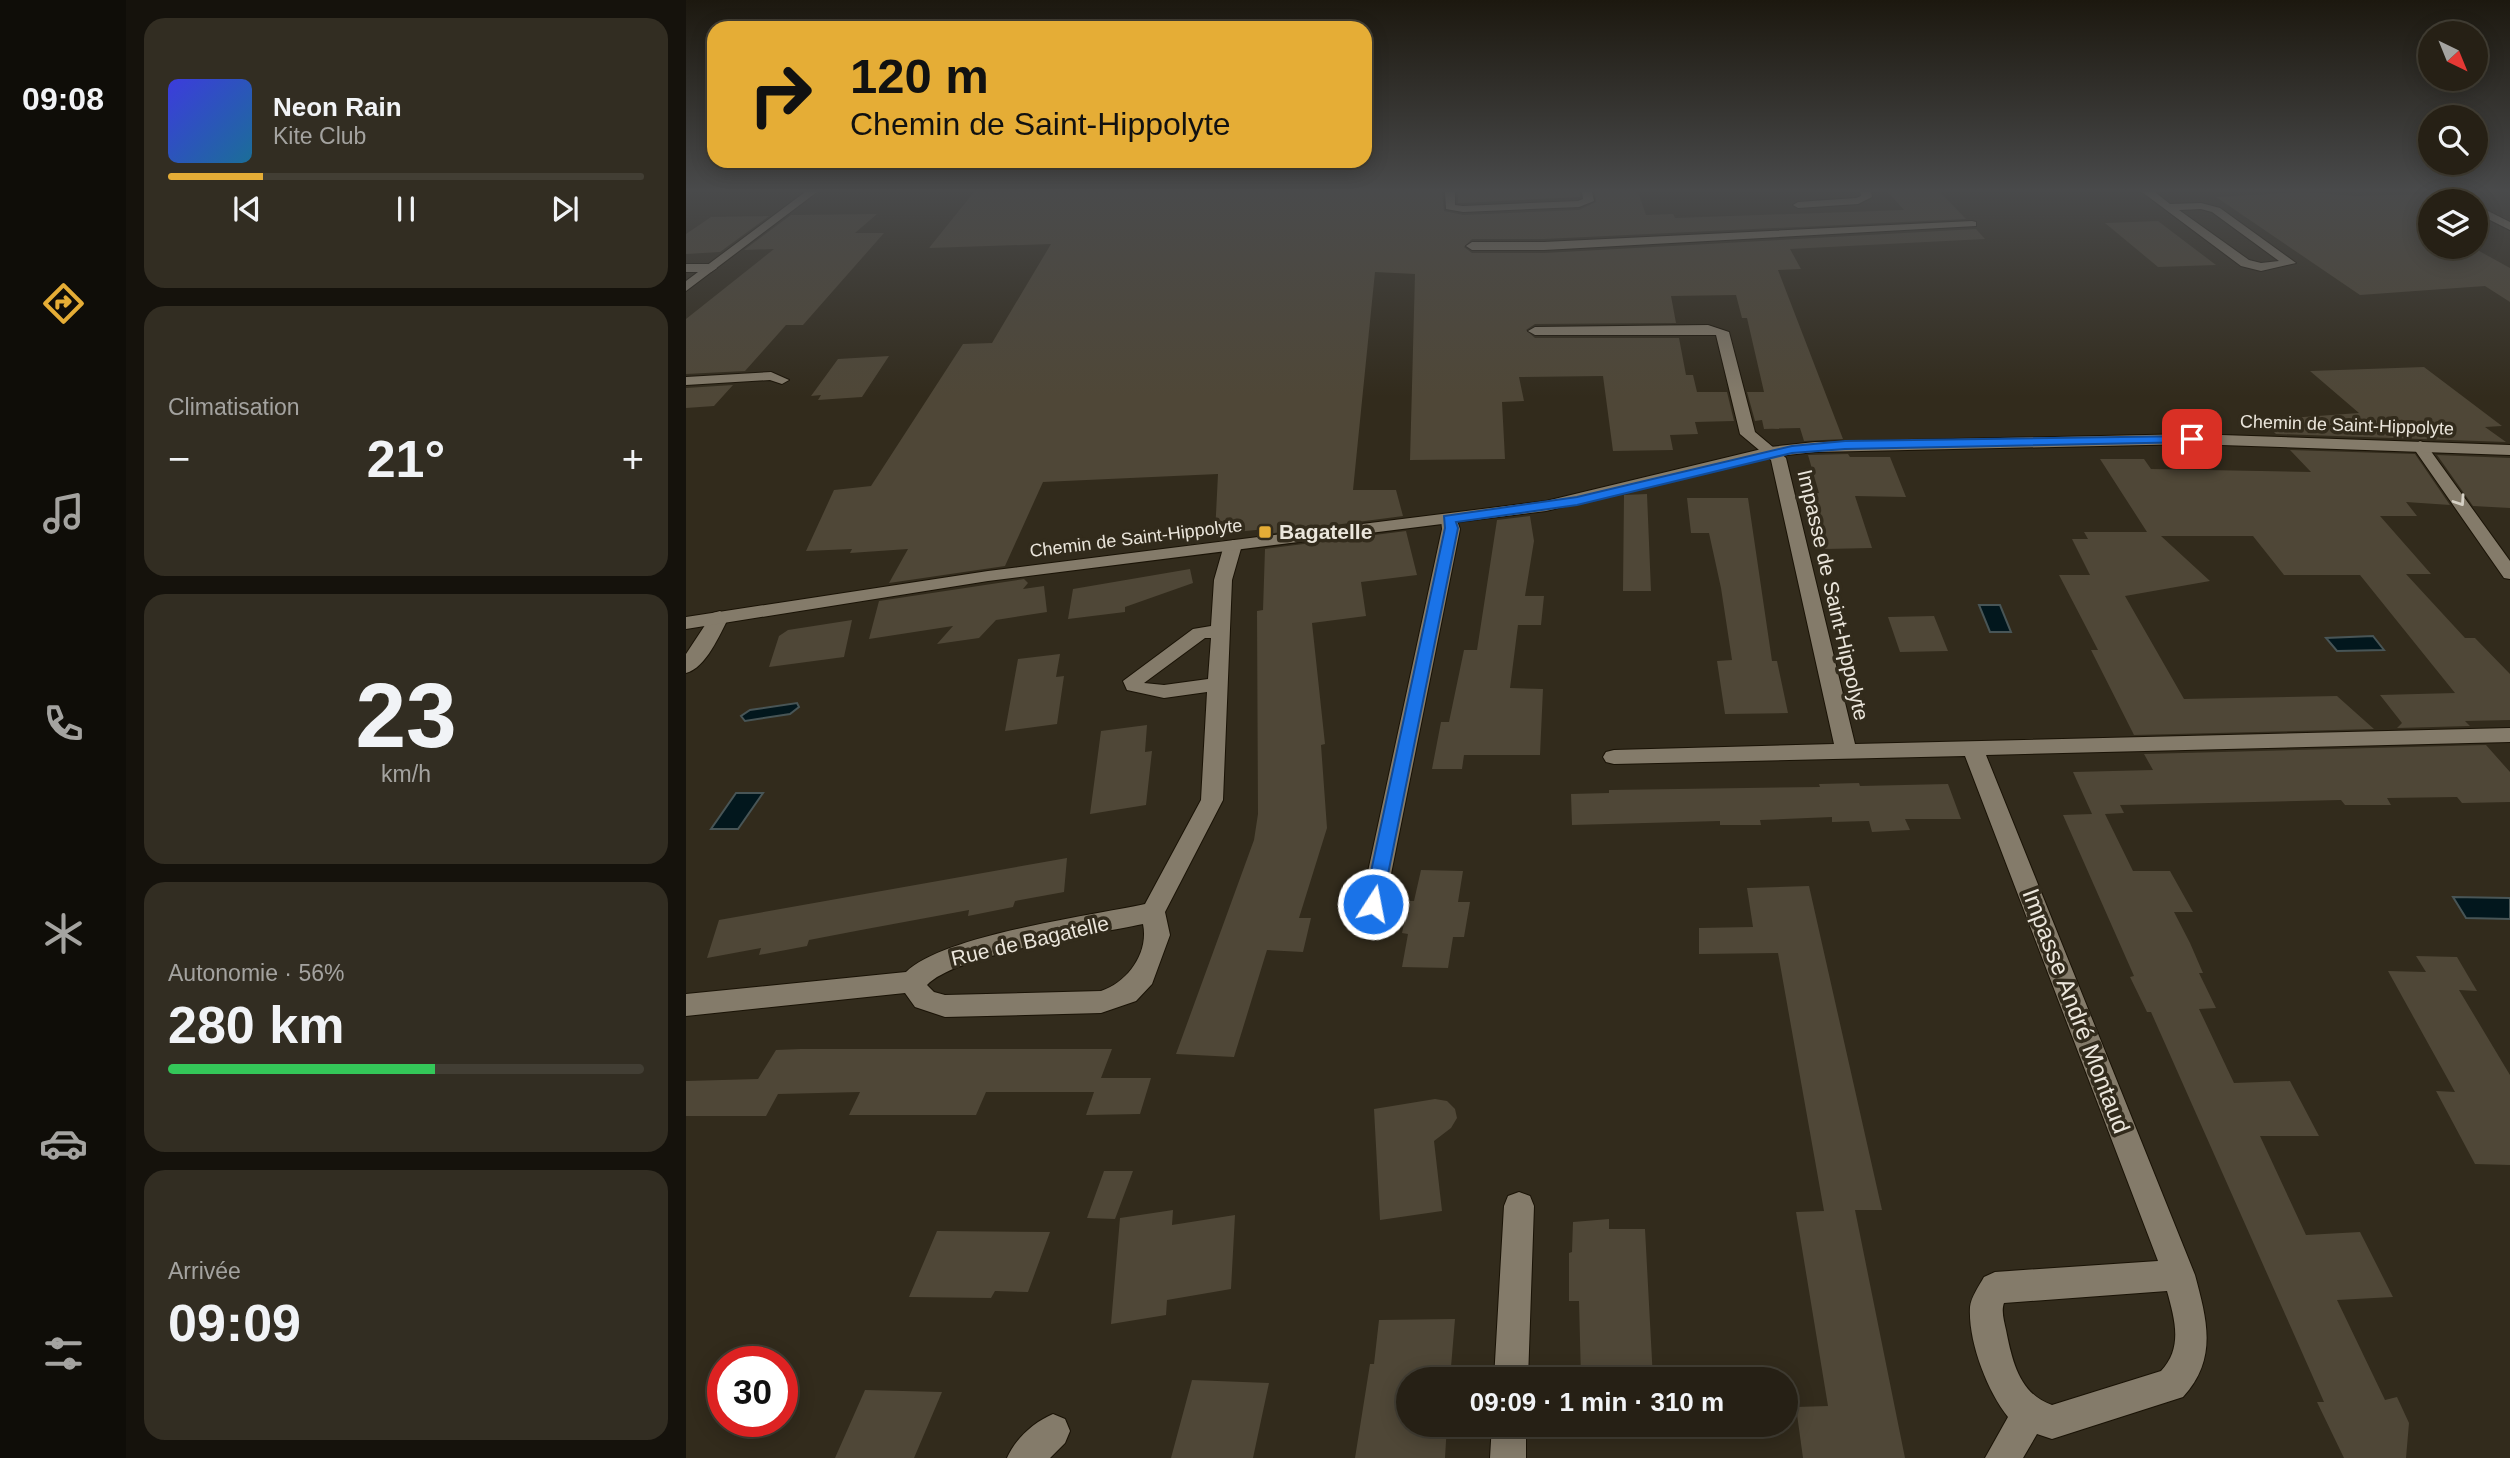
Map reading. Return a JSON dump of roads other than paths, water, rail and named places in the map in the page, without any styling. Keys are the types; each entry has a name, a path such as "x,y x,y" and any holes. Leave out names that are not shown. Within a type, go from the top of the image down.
{"street":[{"path":"686,287 722,260"},
{"path":"2241,260 2261,267 2290,263 2286,260"},
{"path":"686,268 711,268"},
{"path":"1535,331 1708,329 1722,332 1748,434 1770,452"},
{"path":"686,381 771,376 782,380"},
{"name":"Chemin de Saint-Hippolyte","path":"686,623 988,576 1577,501 1770,452 1845,445 2192,439 2510,450"},
{"path":"2420,446 2510,574"},
{"name":"Impasse de Saint-Hippolyte","path":"1770,452 1777,458 1846,751"},
{"path":"1373,904 1448,542 1449,519"},
{"path":"913,982 917,994 927,1003 945,1006 1101,1002 1127,993 1143,977 1158,935 1153,912 1212,800 1223,580 1233,545"},
{"path":"686,667 706,643 720,617"},
{"path":"1217,684 1153,692 1143,691 1134,686 1133,681 1200,633 1219,631"},
{"path":"1614,757 2510,736"},
{"name":"Impasse André Montaud","path":"1973,748 2179,1275 2193,1343 2192,1359 2184,1374 2171,1385 2063,1421 2052,1422 2029,1414"},
{"name":"Rue de Bagatelle","path":"686,1005 913,982 926,969 966,952 1153,912"},
{"path":"1512,1367 1519,1206"},
{"path":"2003,1458 2029,1414 2005,1389 1986,1306 1995,1288 2179,1275"},
{"path":"1025,1458 1053,1431"},
{"path":"1508,1458 1509,1437"}],"water":[{"path":"1979,605 2000,605 2011,632 1990,632"},
{"path":"2373,636 2384,650 2337,651 2326,638"},
{"path":"797,703 799,707 790,714 745,721 741,716 750,710"},
{"path":"736,793 763,793 738,829 711,829"},
{"path":"2453,897 2510,898 2510,919 2466,918"}],"place":[{"name":"Bagatelle","path":"1265,532"}]}
